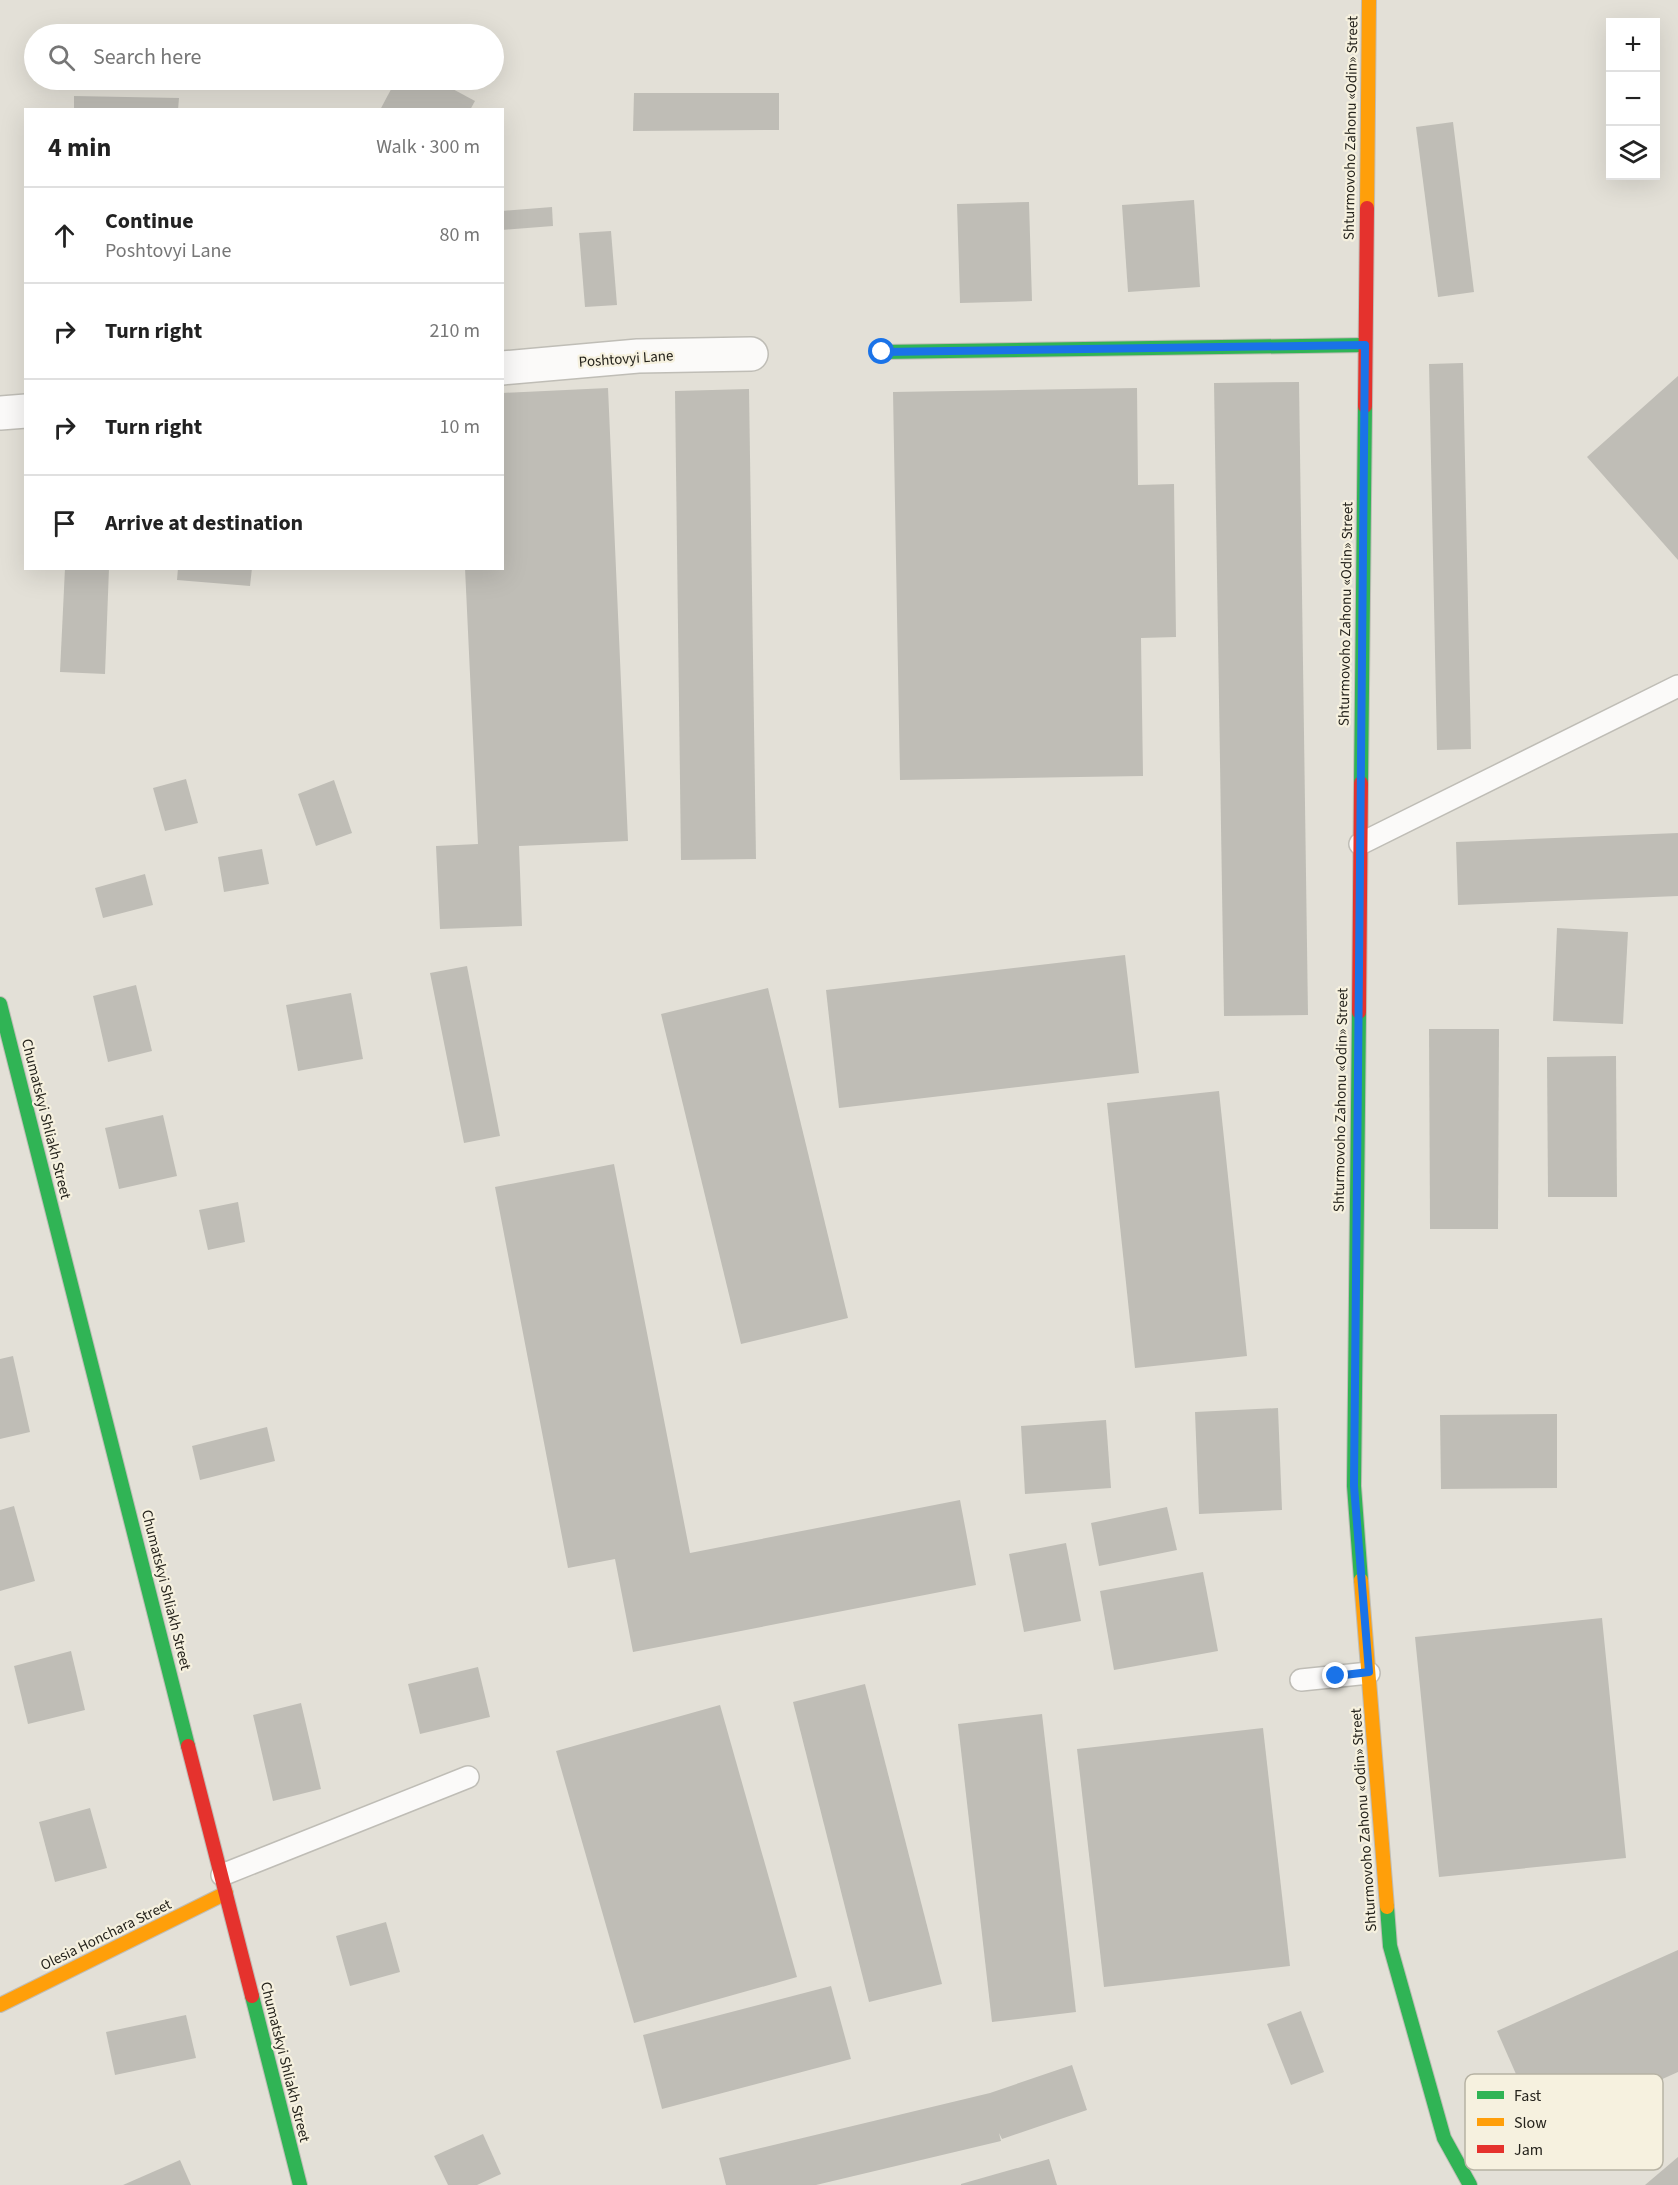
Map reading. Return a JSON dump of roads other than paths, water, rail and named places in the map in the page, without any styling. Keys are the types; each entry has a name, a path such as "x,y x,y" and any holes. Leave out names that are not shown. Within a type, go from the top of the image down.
{"street":[{"name":"Shturmovoho Zahonu «Odin» Street","path":"1369,0 1354,1486 1390,1946 1444,2138 1470,2185"},
{"path":"882,352 1365,345"},
{"name":"Poshtovyi Lane","path":"504,368 638,356 750,354"},
{"path":"0,413 24,411"},
{"name":"Chumatskyi Shliakh Street","path":"0,1004 300,2185"},
{"name":"Olesia Honchara Street","path":"0,2005 224,1884"}],"lane":[{"path":"1360,844 1678,686"},
{"path":"1300,1680 1369,1672"},
{"path":"224,1884 468,1777"}]}
